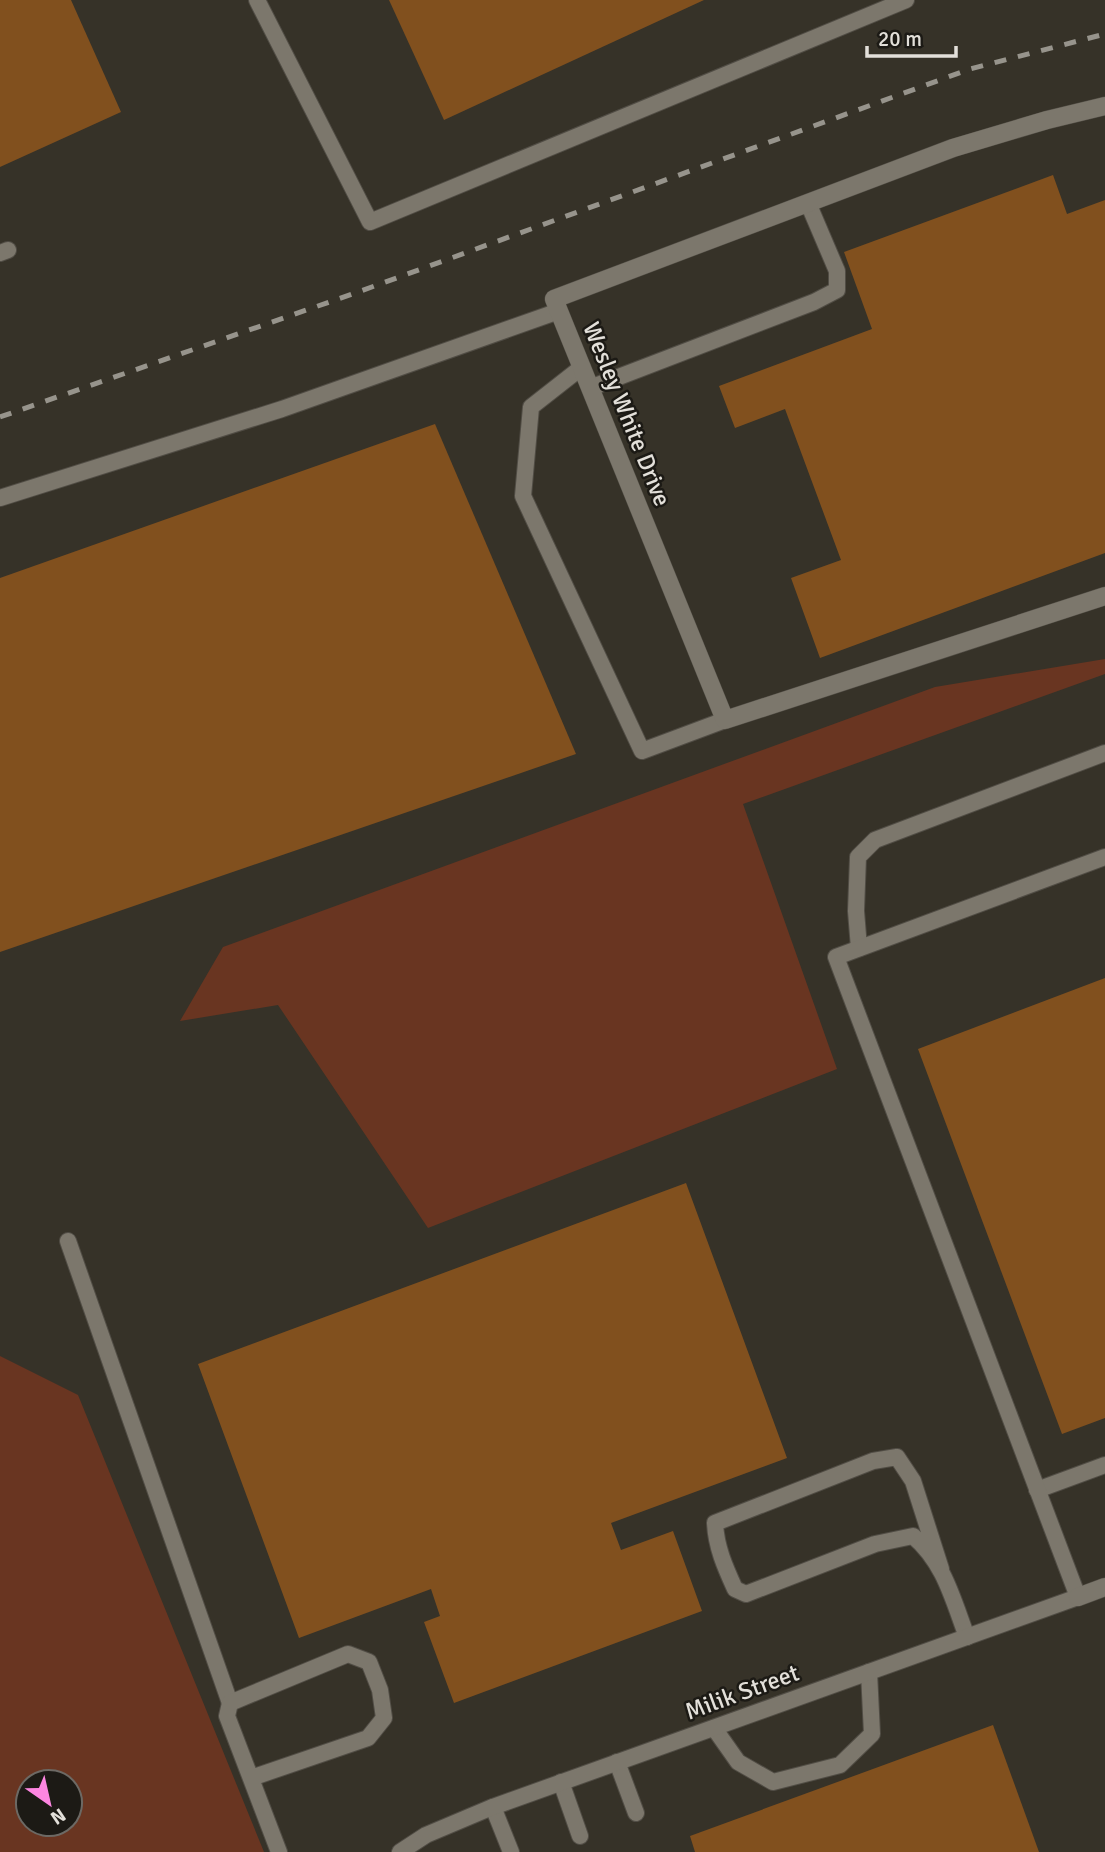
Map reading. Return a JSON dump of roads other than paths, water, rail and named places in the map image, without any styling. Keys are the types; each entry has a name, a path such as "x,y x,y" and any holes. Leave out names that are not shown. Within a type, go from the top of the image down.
{"street":[{"name":"Wesley White Drive","path":"725,720 554,299 953,148 1105,106"},
{"path":"725,720 1105,596"},
{"name":"Milik Street","path":"1078,1597 1105,1587"}],"lane":[{"path":"257,0 370,222 906,0"},
{"path":"590,388 814,302 837,290 837,271 808,203"},
{"path":"0,498 282,409 559,312"},
{"path":"582,368 531,407 523,496 642,751 725,720"},
{"path":"859,948 856,911 858,857 875,839 1105,753"},
{"path":"1078,1597 835,957 1105,857"},
{"path":"68,1241 230,1703 227,1716 279,1852"},
{"path":"941,1569 927,1548 913,1536 875,1544 746,1594 735,1589 715,1540 715,1522 873,1461 897,1457 913,1481 941,1569 967,1637"},
{"path":"1037,1490 1105,1465"},
{"name":"Milik Street","path":"400,1852 426,1835 493,1807 1078,1597"},
{"path":"230,1703 348,1654 369,1662 380,1690 384,1718 368,1738 251,1778"},
{"path":"714,1728 738,1762 773,1783 841,1765 872,1734 869,1672"},
{"path":"617,1762 636,1813"},
{"path":"561,1782 580,1836"},
{"path":"493,1807 511,1852"}],"railway":[{"path":"0,417 358,292 970,69 1105,34"}]}
